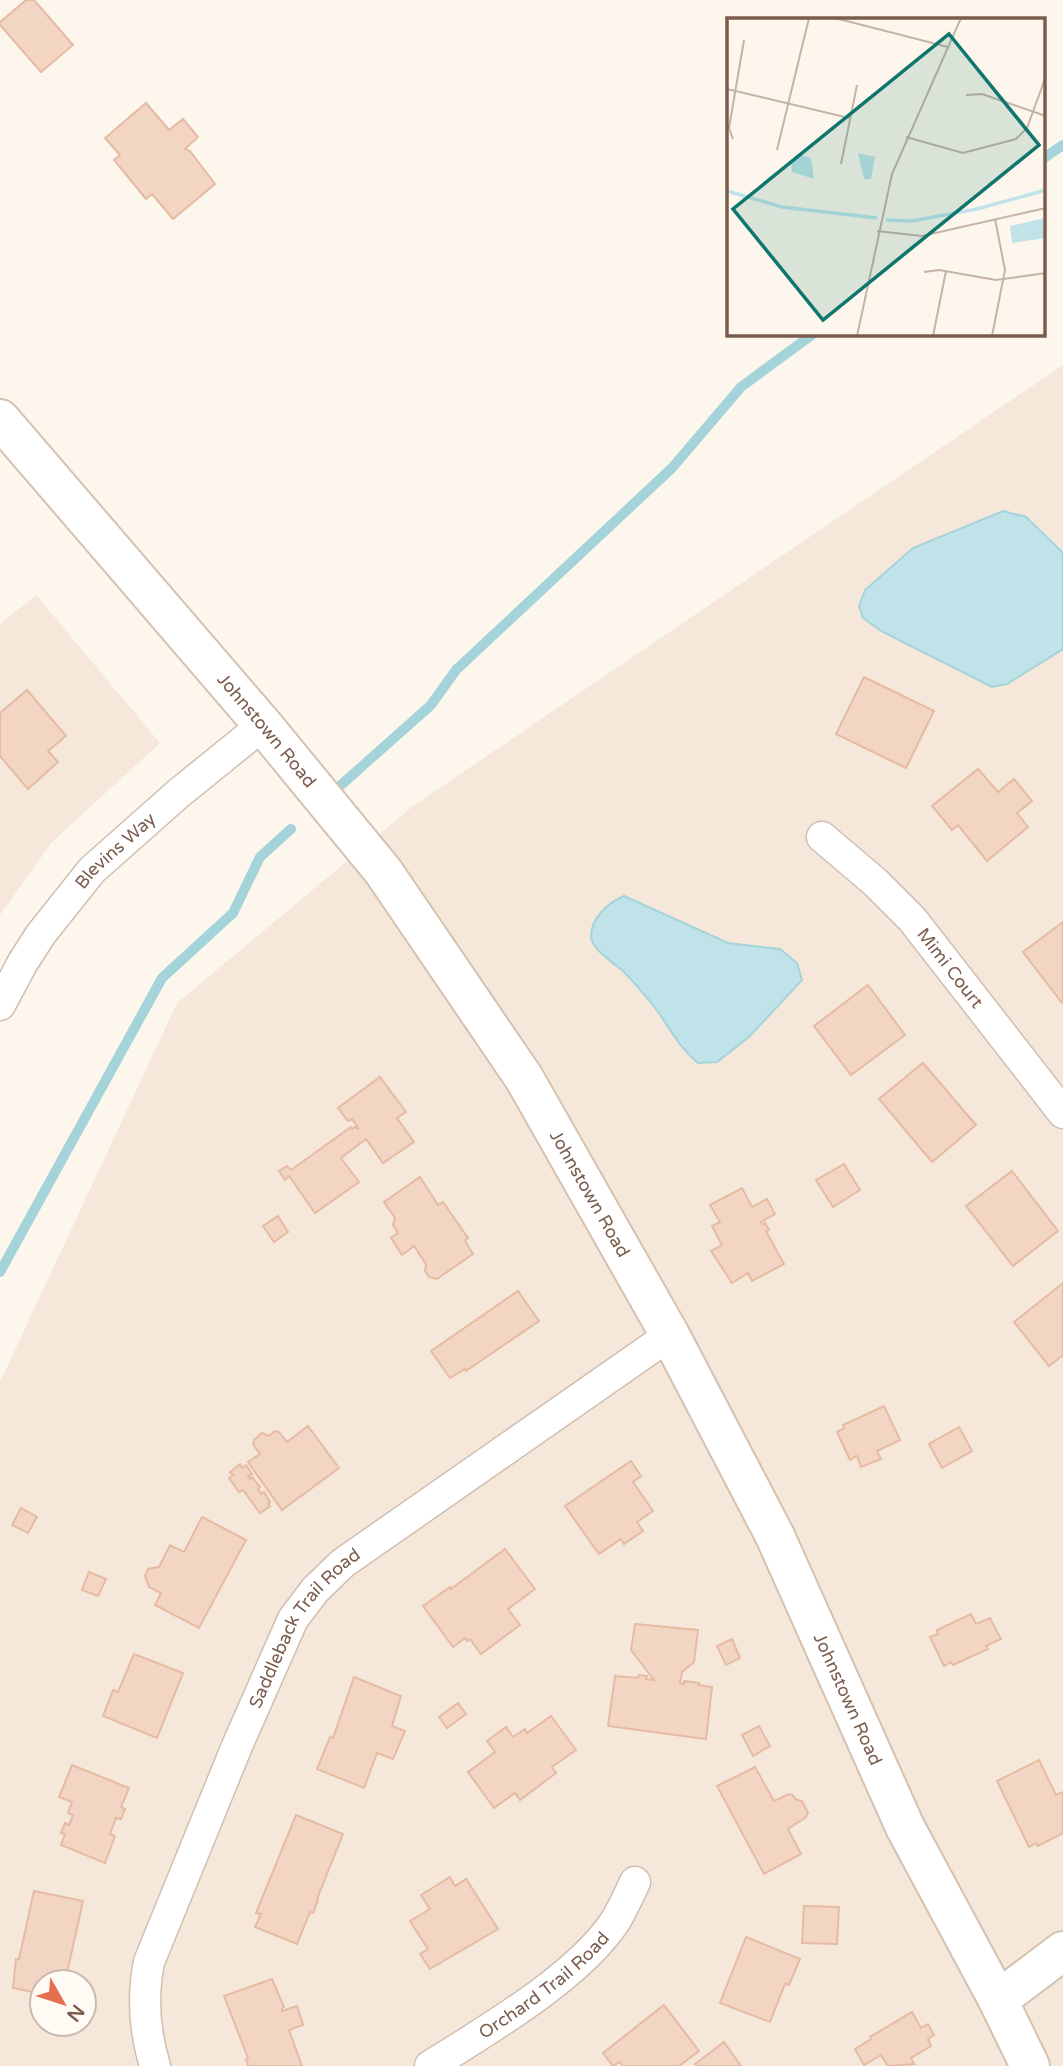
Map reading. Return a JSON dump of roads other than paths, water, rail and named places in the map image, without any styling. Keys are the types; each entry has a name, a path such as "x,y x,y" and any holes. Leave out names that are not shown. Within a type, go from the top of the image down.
{"main road":[{"name":"Johnstown Road","path":"0,419 263,725 383,871 524,1078 670,1335 775,1536 905,1827 998,2000 1030,2066"},
{"path":"998,2000 1063,1951"}],"street":[{"name":"Blevins Way","path":"0,1005 41,934 92,870 179,793 263,725"},
{"name":"Mimi Court","path":"822,837 875,882 912,919 1058,1096"},
{"name":"Saddleback Trail Road","path":"155,2066 146,2037 146,1978 149,1962 237,1746 293,1619 315,1590 343,1563 670,1335"},
{"name":"Orchard Trail Road","path":"430,2066 488,2030 563,1976 615,1922 635,1882"}],"water":[{"path":"1003,511 1026,517 1063,553 1063,649 1007,684 992,687 881,631 863,618 859,606 865,590 913,548"},
{"path":"624,896 728,943 780,949 797,963 802,980 749,1037 717,1062 698,1063 684,1049 638,987 599,951 592,941 592,929 597,917"}],"waterway":[{"path":"1046,157 1063,145"},
{"path":"341,785 431,705 456,670 672,468 741,387 810,336"},
{"path":"0,1272 162,978 233,913 260,857 291,829"}]}
